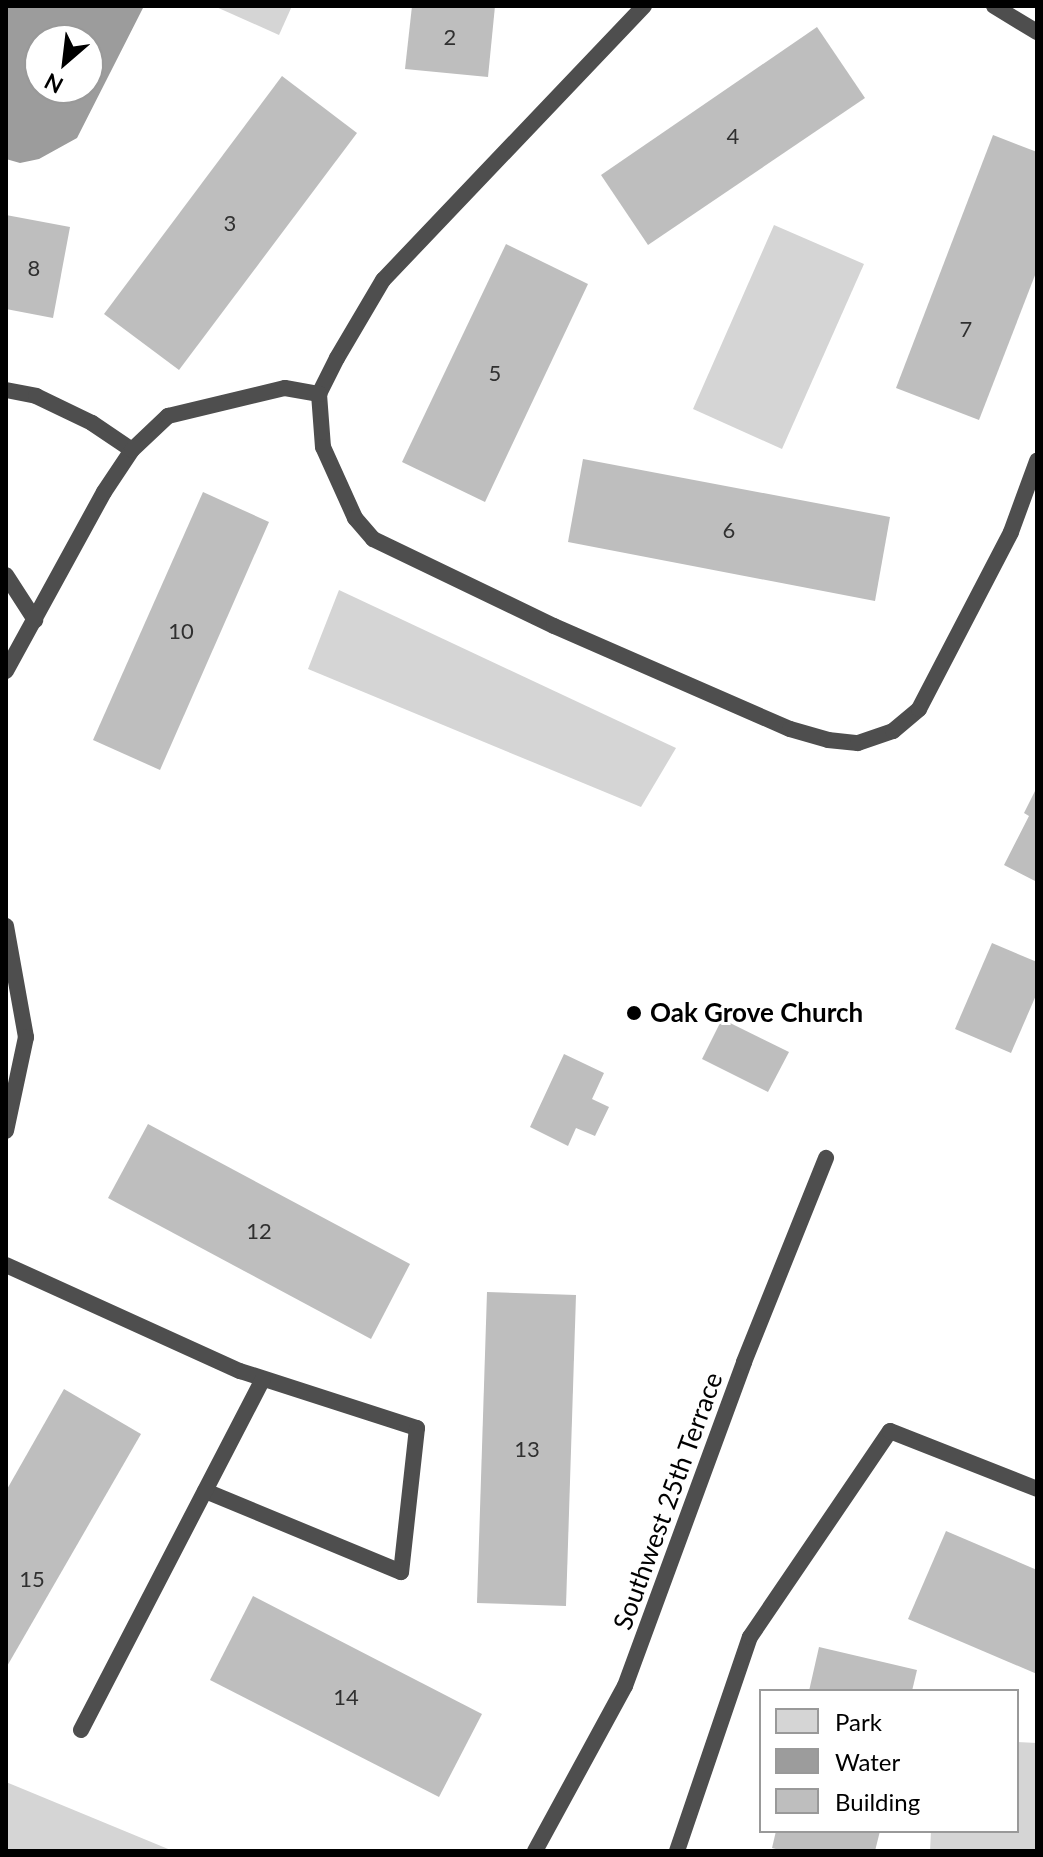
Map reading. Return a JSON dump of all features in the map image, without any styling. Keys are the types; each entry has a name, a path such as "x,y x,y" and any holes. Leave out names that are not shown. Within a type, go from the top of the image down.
{"lane":[{"path":"644,6 383,280 319,394 323,447 355,518 373,539 554,626 790,729 828,740 858,743 893,731 919,709 1011,532 1037,461"},
{"path":"994,6 1037,32"},
{"path":"6,671 104,492 132,450 168,416 285,388 319,394"},
{"path":"6,390 36,396 92,423 132,450"},
{"path":"6,575 35,620"},
{"path":"6,926 26,1037 6,1131"},
{"name":"Southwest 25th Terrace","path":"535,1851 625,1686 744,1362 826,1158"},
{"path":"6,1265 91,1306 263,1379 417,1428 401,1572 205,1491"},
{"path":"81,1730 263,1379"},
{"path":"677,1851 750,1637 890,1431 1037,1489"}],"green space":[{"path":"214,6 292,6 279,35"},
{"path":"774,225 864,264 782,449 693,409"},
{"path":"339,590 676,748 641,807 308,669"},
{"path":"1019,1742 1037,1743 1037,1851 930,1851 931,1833 1019,1833"},
{"path":"6,1782 173,1851 6,1851"}],"water":[{"path":"6,6 144,6 104,85 104,24 24,24 24,104 94,104 77,138 39,159 20,163 6,159"}],"building":[{"path":"412,6 495,6 488,77 405,69"},
{"path":"817,27 865,98 648,245 601,175"},
{"path":"282,76 357,133 179,370 104,314"},
{"path":"993,135 1037,152 1037,270 979,420 896,388"},
{"path":"6,215 70,227 53,318 6,309"},
{"path":"506,244 588,284 485,502 402,462"},
{"path":"583,459 890,517 875,601 568,542"},
{"path":"203,492 269,522 160,770 93,740"},
{"path":"1037,787 1037,882 1004,865 1029,816 1024,813"},
{"path":"992,943 1037,962 1037,993 1011,1053 955,1029"},
{"path":"722,1019 789,1052 768,1092 702,1059"},
{"path":"564,1054 604,1073 592,1099 609,1107 595,1136 576,1128 568,1146 530,1127"},
{"path":"148,1124 410,1264 371,1339 108,1198"},
{"path":"487,1292 576,1295 566,1606 477,1603"},
{"path":"64,1389 141,1434 6,1668 6,1491"},
{"path":"946,1531 1037,1570 1037,1674 908,1619"},
{"path":"253,1596 482,1714 439,1797 210,1680"},
{"path":"819,1647 917,1670 912,1689 809,1689"},
{"path":"776,1833 880,1833 875,1851 784,1851 772,1848"}],"place":[{"name":"Oak Grove Church","path":"634,1013"}]}
